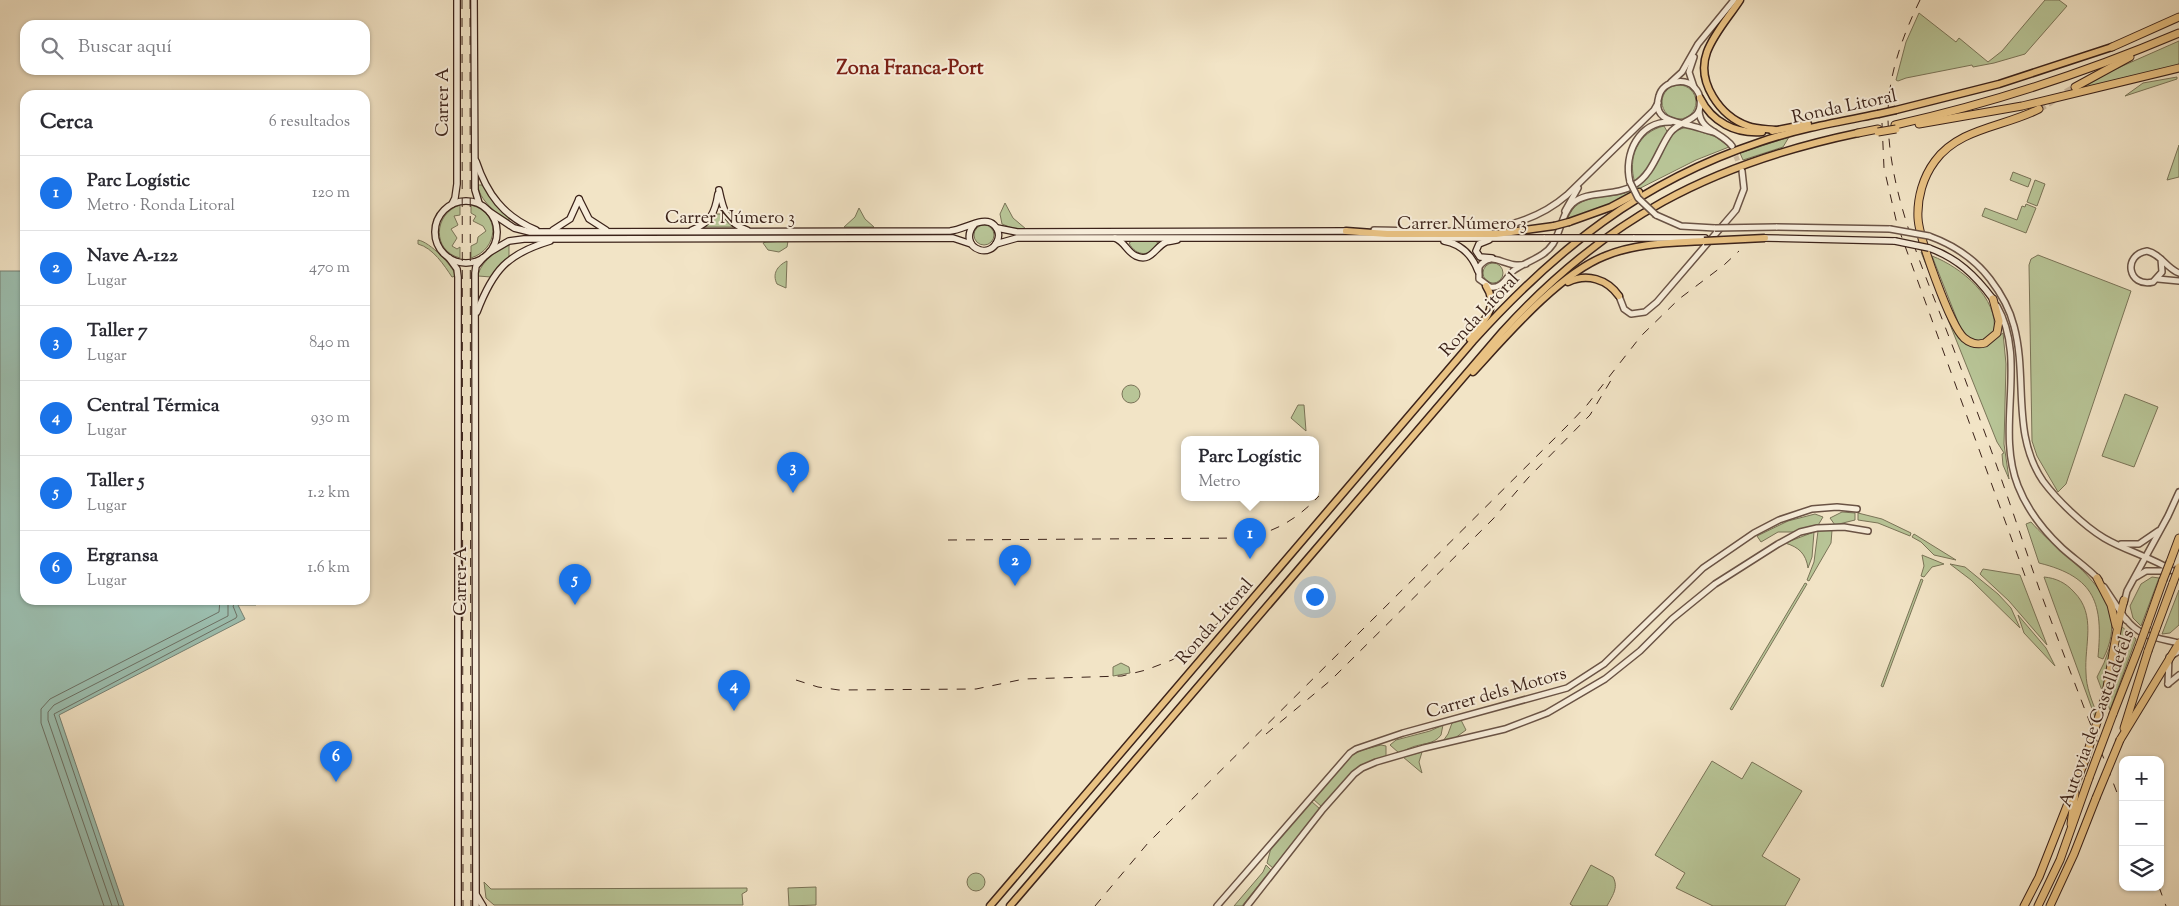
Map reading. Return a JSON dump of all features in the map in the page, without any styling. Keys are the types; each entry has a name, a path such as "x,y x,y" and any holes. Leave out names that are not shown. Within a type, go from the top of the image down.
{"highway":[{"path":"1740,0 1708,49 1704,68 1707,85 1713,98 1732,117 1747,126 1775,130"},
{"path":"2112,47 2179,17"},
{"name":"Ronda Litoral","path":"990,906 1448,370 1513,297 1560,254 1621,208 1684,174 1729,153 1794,129 1878,114 2007,82 2112,47 2179,22"},
{"path":"2075,88 2177,34"},
{"name":"Ronda Litoral","path":"1010,906 1525,307 1593,247 1643,213 1685,190 1734,168 1779,152 1823,140 1896,127 2032,88 2092,68 2177,34"},
{"path":"1896,127 2022,106 2179,68"},
{"path":"1700,98 1711,115 1730,127 1749,132 1794,129"},
{"path":"1993,299 1999,321 1997,333 1985,343 1971,343 1962,336 1955,324 1925,246 1918,221 1920,195 1925,179 1934,162 1954,142 1970,134 2016,120 2039,109"},
{"path":"1346,232 1496,234 1554,226 1610,207 1674,175 1684,174"},
{"path":"1428,420 1440,410 1512,330 1551,294 1578,272 1606,256 1661,243 1705,239 1765,238"},
{"path":"1551,294 1567,282 1586,278 1603,281 1619,296"},
{"path":"1448,370 1490,308 1492,298 1486,286"},
{"name":"Autovia de Castelldefels","path":"2038,906 2060,860 2179,538"},
{"name":"Autovia de Castelldefels","path":"2050,906 2074,854 2120,740 2148,651 2173,583 2176,569"},
{"path":"2097,578 2111,605 2117,627"},
{"path":"2071,830 2074,796 2105,697 2117,627 2124,600"},
{"path":"2120,740 2179,642"},
{"path":"2024,906 2039,878 2085,760"}],"main road":[{"name":"Carrer A","path":"452,204 458,184 457,0"},
{"name":"Carrer A","path":"474,0 474,190 479,203"},
{"path":"474,154 485,185 497,204 514,219 540,232"},
{"path":"689,232 702,226 712,217 716,208 719,190 723,210 728,218 736,225 750,231"},
{"path":"549,232 562,226 570,219 579,199 589,220 600,228 612,232"},
{"path":"464,200 479,203 490,212 496,224 498,233 496,242 490,252 483,258 466,264 449,258 437,244 434,232 438,218 452,204 464,200"},
{"name":"Carrer Número 3","path":"490,212 520,230 540,232 950,231 974,225"},
{"path":"997,228 999,235 996,244 991,249 979,250 971,244 969,234 974,225 981,221 987,221 997,228 1017,232 1346,232"},
{"path":"1113,238 1122,241 1135,256 1144,258 1152,255 1166,242 1188,237"},
{"name":"Carrer Número 3","path":"490,252 505,243 516,240 555,239 953,238 971,244"},
{"name":"Carrer Número 3","path":"996,244 1012,238 1705,239"},
{"path":"1432,238 1449,242 1462,248 1472,258 1478,271"},
{"path":"1492,258 1480,257 1476,247 1483,242 1500,238"},
{"path":"1765,238 1895,241 1929,248 1948,256 1967,268 1993,299"},
{"path":"475,316 491,280 506,261 525,249 555,239"},
{"name":"Carrer A","path":"449,258 457,269 458,275 458,906"},
{"name":"Carrer A","path":"476,906 475,273 476,266 483,258"},
{"path":"476,894 484,906"}],"street":[{"path":"1346,232 1484,230 1504,227 1527,220 1551,207 1592,171 1652,112 1658,102 1660,92 1682,72 1698,44 1734,0"},
{"path":"1732,146 1725,138 1702,123 1699,111 1700,98 1689,72 1695,54 1740,0"},
{"path":"1667,85 1680,81 1687,82 1694,87"},
{"path":"1658,102 1662,114 1673,122"},
{"path":"1526,264 1512,266 1492,258 1482,264 1478,271 1479,279 1486,286 1499,286 1514,271 1526,264 1546,252 1554,243 1566,222 1572,204 1580,199 1618,193 1641,181 1671,131 1695,118 1699,111"},
{"path":"1714,132 1673,122 1661,123 1651,126 1636,139 1629,161 1630,182 1638,198 1656,216 1681,226 1715,228 1890,229 1929,236 1963,252 1981,268 1994,285 2014,325 2018,346 2022,423 2033,464 2044,482 2071,512 2088,527 2113,542 2176,569 2179,574"},
{"path":"1566,222 1572,196 1592,171"},
{"path":"1619,296 1624,309 1631,314 1645,312 1657,302 1736,210 1744,189 1742,171"},
{"path":"2179,274 2170,269 2156,254 2147,251 2135,256 2131,263 2132,274 2139,281 2150,283 2158,279 2168,279 2179,283"},
{"path":"2158,279 2162,272 2162,261"},
{"path":"1503,263 1507,271 1506,280"},
{"path":"1993,299 2004,322 2011,353 2008,415 2009,456 2018,487 2038,521 2062,547 2097,578 2133,627 2148,637 2179,642"},
{"path":"2126,620 2123,607 2124,600 2145,557 2165,523 2179,492"},
{"name":"Carrer dels Motors","path":"1217,906 1350,752 1367,744 1403,733 1567,688 1604,664 1702,568 1754,533 1779,520 1812,509 1837,507 1857,509"},
{"path":"2113,542 2139,544 2155,534 2165,523"},
{"name":"Carrer dels Motors","path":"1247,906 1323,809 1354,774 1362,768 1414,751 1505,729 1547,713 1605,680 1637,654 1672,619 1715,584 1778,544 1800,532 1817,528 1844,527 1868,531"},
{"path":"2135,577 2146,571 2176,569"},
{"path":"2179,651 2170,657 2168,684 2179,676"}],"shaded area":[{"path":"2045,0 2059,0 2067,6 2025,54 1994,63 1973,67 1972,65 1896,80 1906,42 1919,13 1956,42 1959,38 1988,62 2002,51"},
{"path":"2179,41 2179,66 2077,91 2111,71"},
{"path":"2177,77 2177,79 2125,96 2143,83"},
{"path":"1679,85 1686,86 1691,90 1695,95 1695,109 1691,114 1686,118 1679,119 1672,118 1667,114 1663,109 1662,102 1663,95 1667,90 1672,86"},
{"path":"1664,126 1668,133 1650,165 1635,183 1632,164 1637,147 1647,134"},
{"path":"1687,127 1716,137 1729,147 1696,160 1591,213 1567,220 1572,210 1586,200 1623,193 1640,185 1651,171 1674,131"},
{"path":"1789,137 1783,147 1743,160 1740,153"},
{"path":"2179,145 2179,177 2167,180"},
{"path":"2013,172 2031,179 2028,187 2010,180"},
{"path":"2035,180 2045,184 2037,206 2027,202"},
{"path":"478,185 484,185 495,203 509,218 509,222 494,211 485,201 481,196"},
{"path":"1005,203 1013,218 1026,229 1012,228 1002,224 1000,214"},
{"path":"2026,204 2036,208 2026,233 1982,216 1985,208 2017,220 2022,206 2025,207"},
{"path":"460,205 460,215 454,216 458,225 451,229 457,238 452,246 457,249 460,247 460,258 444,248 439,232 445,216"},
{"path":"471,205 481,209 488,215 493,231 487,247 471,258 471,246 477,243 478,237 486,231 483,226 473,221 476,216 471,213"},
{"path":"859,208 865,219 874,227 844,227 855,217"},
{"path":"717,214 722,214 733,227 704,227"},
{"path":"984,225 991,228 994,235 991,242 984,245 977,242 974,235 977,228"},
{"path":"418,240 428,245 440,255 456,276 452,277 442,262 429,249 418,244"},
{"path":"788,241 787,247 779,252 768,250 763,243 766,242"},
{"path":"1132,241 1155,241 1158,243 1152,251 1144,254 1132,248 1129,243"},
{"path":"509,244 509,257 491,277 478,276 486,261"},
{"path":"1921,252 1925,253 1957,334 1985,346 2003,333 2006,364 2004,444 2009,479 2003,465 2002,454 2004,453 1997,442"},
{"path":"2038,255 2131,291 2066,484 2058,492 2037,456 2032,441 2029,265 2031,259"},
{"path":"1932,256 1955,268 1976,285 1990,307 1994,319 1994,332 1978,341 1971,339 1962,332"},
{"path":"787,261 786,288 777,284 775,274 778,268"},
{"path":"1489,263 1497,263 1503,269 1503,277 1497,283 1489,283 1483,277 1483,269"},
{"path":"1131,385 1138,387 1140,394 1138,401 1131,403 1124,401 1122,394 1124,387"},
{"path":"2125,394 2158,407 2134,467 2102,456"},
{"path":"1298,405 1304,405 1306,431 1291,418"},
{"path":"1842,512 1855,513 1855,520 1835,525 1830,518"},
{"path":"1858,513 1882,519 1911,533 1910,536 1878,523 1858,520"},
{"path":"1815,514 1823,517 1817,527 1797,532 1778,532 1761,542 1757,536 1788,521"},
{"path":"2031,522 2078,566 2093,582 2104,598 2111,616 2111,636 2103,659 2098,657 2099,622 2097,608 2092,595 2073,576 2039,563 2026,524"},
{"path":"1832,530 1831,543 1809,581 1807,580 1814,562 1818,531"},
{"path":"1814,532 1812,557 1808,568 1806,559 1801,552 1785,543"},
{"path":"1914,534 1956,560 1934,555 1921,542 1912,537"},
{"path":"1922,555 1944,564 1932,567 1924,577 1921,576 1924,566"},
{"path":"1950,564 1965,567 1998,594 2011,608 2020,628 1971,580"},
{"path":"1983,569 2020,575 2047,645 2009,601 1980,574"},
{"path":"2044,577 2053,578 2068,586 2081,601 2085,610 2088,631 2086,678 2097,714 2095,717"},
{"path":"2152,577 2159,578 2141,626 2133,618 2130,606 2141,584"},
{"path":"1921,579 1923,580 1883,687 1881,686"},
{"path":"1805,583 1807,584 1732,710 1730,709"},
{"path":"2179,590 2179,625 2170,633 2162,634"},
{"path":"2018,615 2046,648 2055,666 2024,633"},
{"path":"2121,626 2136,639 2110,710 2107,702"},
{"path":"2113,638 2103,693 2097,677"},
{"path":"1121,663 1129,667 1130,673 1113,676 1113,667"},
{"path":"1461,720 1466,730 1455,738 1443,741 1452,723"},
{"path":"1443,725 1441,735 1435,741 1414,746 1399,753 1390,745 1396,740 1430,731"},
{"path":"1381,745 1386,746 1386,756 1365,764 1357,770 1322,807 1313,799 1350,756 1362,750"},
{"path":"1422,752 1419,762 1422,773 1403,757"},
{"path":"1712,761 1742,779 1752,762 1802,791 1762,856 1800,879 1785,906 1713,906 1676,888 1685,873 1655,855"},
{"path":"1311,801 1320,809 1273,868 1267,863 1271,848"},
{"path":"1266,865 1271,870 1242,906 1234,906 1263,872"},
{"path":"1591,865 1613,877 1615,888 1613,895 1607,906 1573,906 1570,904"},
{"path":"972,873 980,873 985,878 983,889 972,891 967,886 967,878"},
{"path":"484,882 491,889 747,888 747,891 742,894 743,905 494,905 486,898"},
{"path":"816,887 816,905 789,906 788,888"}],"water":[{"path":"0,271 20,271 20,605 238,605 245,619 59,715 124,906 0,906"}],"tunnel":[{"path":"2039,109 2075,87"},
{"path":"1733,149 1741,169"}],"railway":[{"path":"462,0 463,906"},
{"path":"470,0 471,906"},
{"path":"1920,0 1907,28 1897,58 1888,104 1889,142 1902,208 1916,251 1999,472 2040,591 2120,801"},
{"path":"1882,123 1884,168 1897,224 2028,584"},
{"path":"1095,906 1148,843 1571,422 1587,405 1641,336 1679,299 1724,265 1739,251"},
{"path":"1266,734 1331,680 1493,519 1528,478 1590,415 1613,377"},
{"path":"948,540 1244,538 1276,528 1294,518 1313,501"},
{"path":"796,680 818,687 839,690 976,689 1024,679 1122,676 1146,670 1172,660 1190,648 1219,622"},
{"path":"2160,891 2166,906"}],"place":[{"name":"Taller 7","path":"793,493"},
{"name":"Parc Logístic","path":"1250,559"},
{"name":"Nave A-122","path":"1015,586"},
{"name":"Taller 5","path":"575,605"},
{"name":"Central Térmica","path":"734,711"},
{"name":"Ergransa","path":"336,782"}],"district":[{"name":"Zona Franca-Port","path":"910,67"}]}
